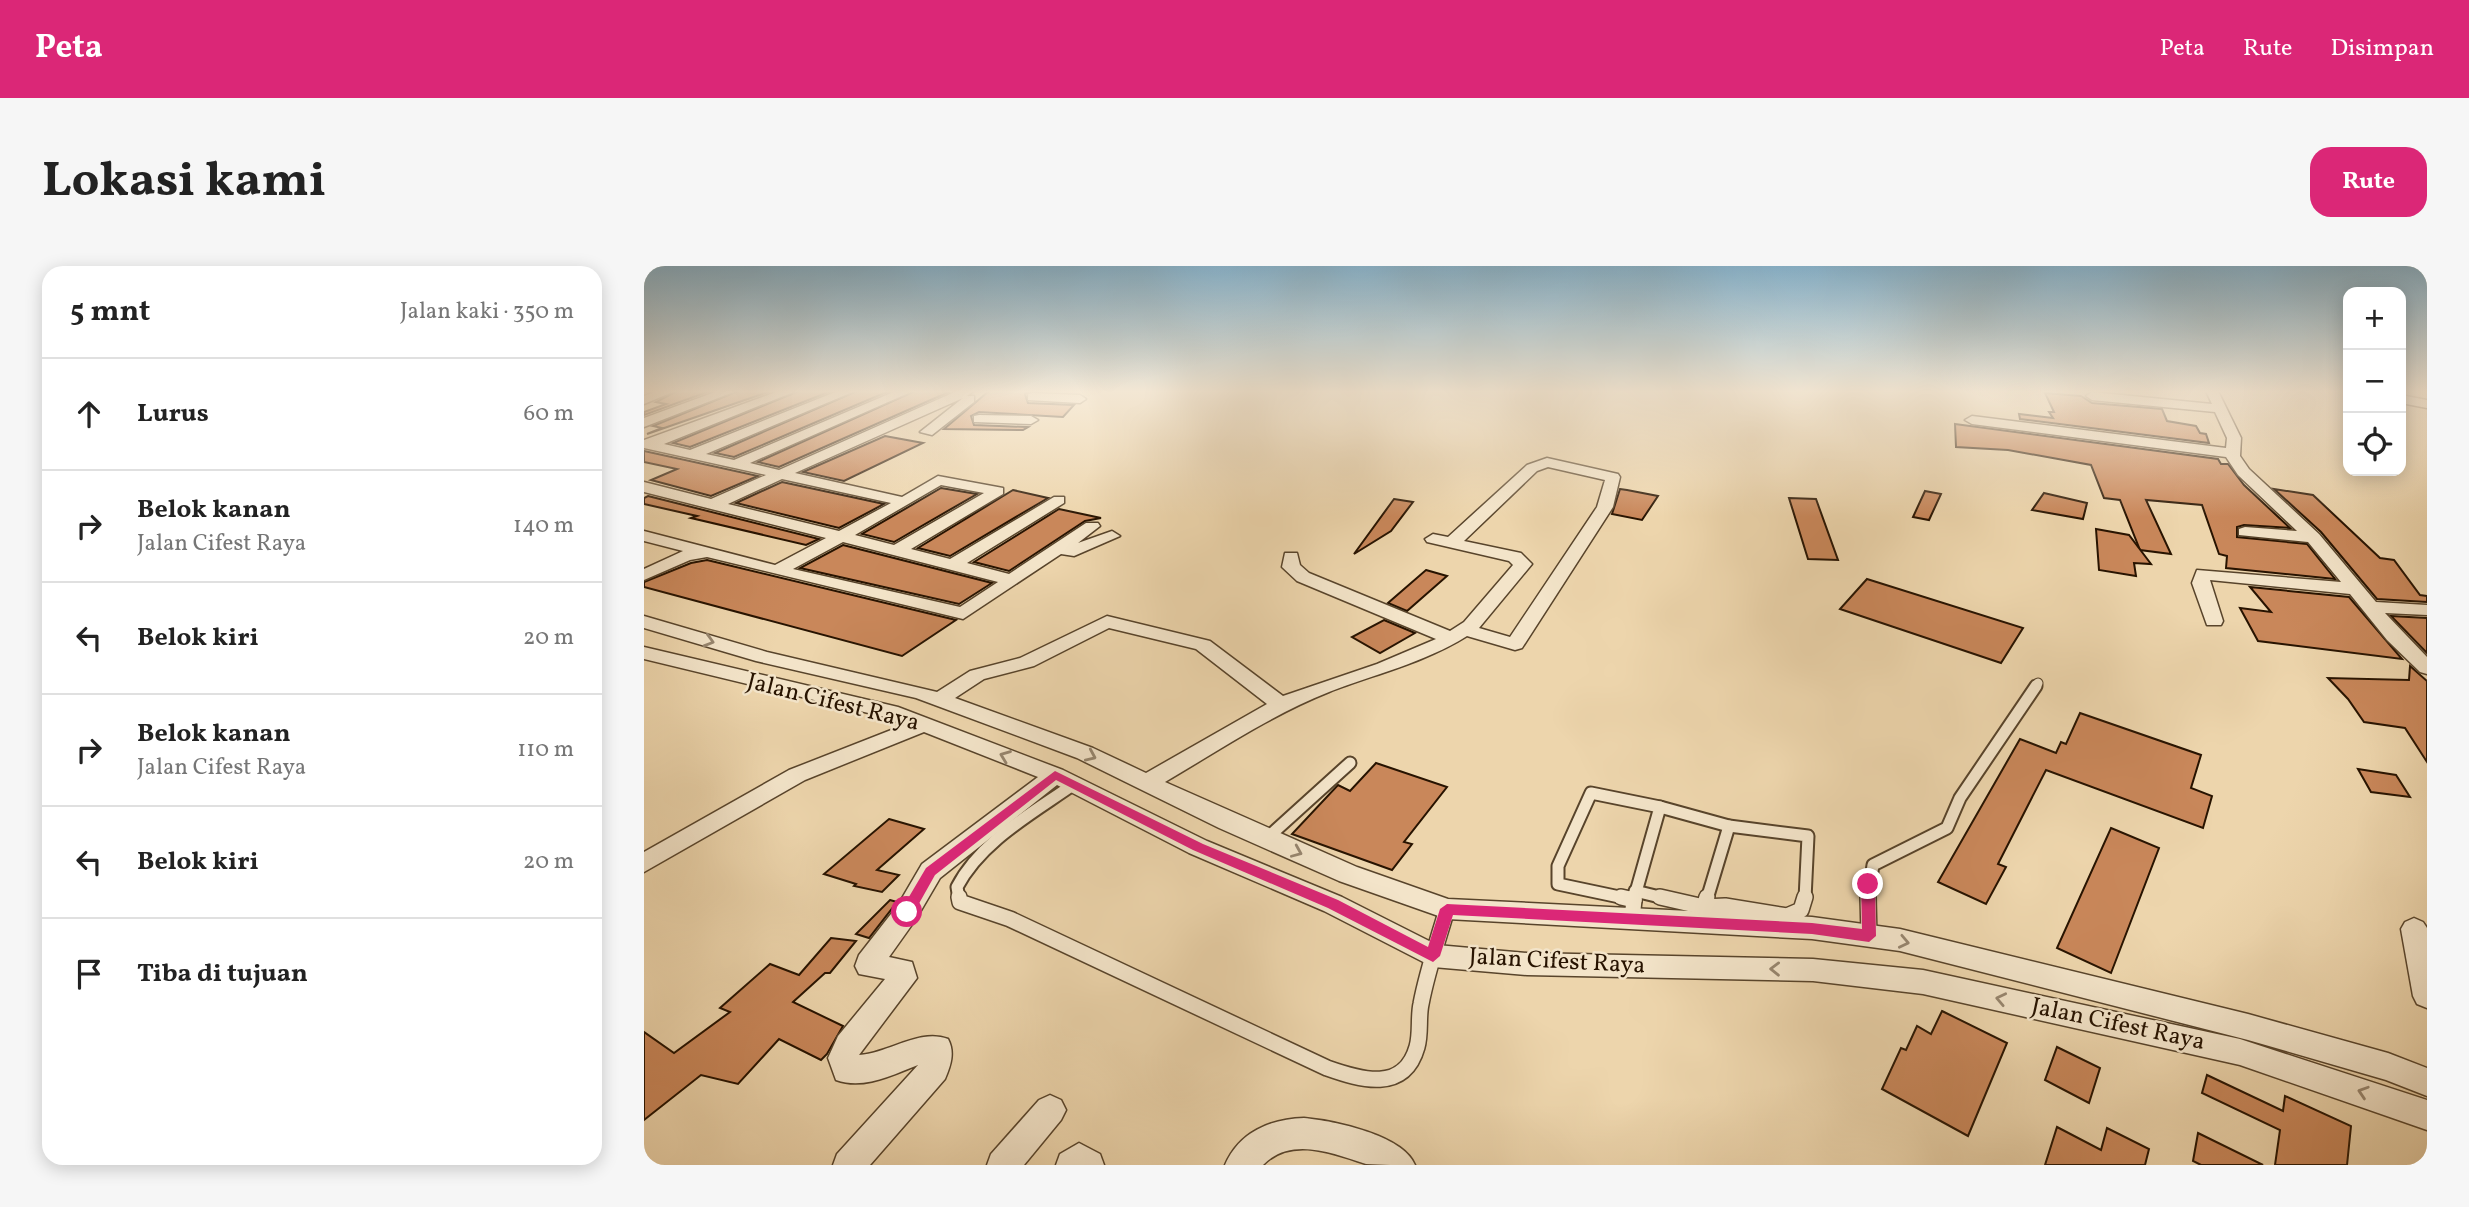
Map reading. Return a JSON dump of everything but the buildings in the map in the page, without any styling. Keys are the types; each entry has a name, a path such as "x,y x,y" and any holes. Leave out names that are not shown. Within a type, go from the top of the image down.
{"street":[{"path":"647,444 677,433"},
{"path":"690,455 745,433"},
{"path":"732,466 809,433"},
{"path":"713,504 873,433"},
{"path":"2069,433 2232,453"},
{"path":"2232,433 2234,438 2232,453 2243,472 2314,537 2370,607 2427,668"},
{"path":"647,444 732,466 905,502"},
{"path":"1147,783 1281,705 1323,687 1384,668 1458,634 1523,562 1443,541 1532,468 1547,462 1613,477 1605,507 1515,644 1458,634 1303,577 1291,567 1291,557"},
{"path":"777,572 905,502 941,479 998,491 898,550"},
{"path":"644,487 1013,580"},
{"path":"952,565 1059,500"},
{"path":"644,536 777,572 958,613 974,609 1092,526"},
{"path":"2245,532 2314,537"},
{"path":"1039,563 1112,536"},
{"path":"644,575 685,556 706,552"},
{"path":"2214,621 2201,583 2203,574 2356,589"},
{"path":"2370,607 2427,610"},
{"name":"Jalan Cifest Raya","path":"644,622 763,657 931,696 1085,753 1266,839 1348,874 1447,909 1634,903 1900,940 2248,1027 2388,1067 2427,1082"},
{"path":"891,712 977,675 1027,662 1107,622 1203,645 1281,705"},
{"name":"Jalan Cifest Raya","path":"644,653 765,685 891,712 1065,780 1198,847 1333,904 1433,956 1527,964 1813,970 1923,982 2240,1052 2427,1115"},
{"path":"644,863 797,775 923,725"},
{"path":"849,1165 934,1069 940,1052 938,1048 932,1047 874,1068 847,1070 843,1058 848,1045 903,978 902,970 869,966 869,963 907,912 931,872 1065,780"},
{"path":"2414,929 2427,996"},
{"path":"1003,1165 1050,1110"},
{"path":"1241,1165 1272,1138 1288,1134 1350,1142 1375,1149 1399,1165"},
{"path":"1072,1165 1079,1159 1087,1165"}],"lane":[{"path":"1869,936 1868,884 1873,865 1947,828 1960,798 2038,683"},
{"path":"1266,839 1350,763"},
{"path":"1065,780 1033,813 969,866 957,887 960,902 1010,919 1327,1068 1362,1080 1386,1081 1399,1076 1409,1064 1416,1048 1420,1007 1447,909"},
{"path":"1591,793 1660,807 1729,826 1808,836 1810,843 1804,904 1801,910 1787,916 1726,906 1634,903 1565,888 1558,884 1558,866 1591,793"},
{"path":"1634,903 1660,807"},
{"path":"1704,907 1729,826"}],"route":[{"path":"907,912 931,872 1055,775 1198,847 1333,904 1433,956 1447,909 1812,928 1869,936 1868,884"}]}
